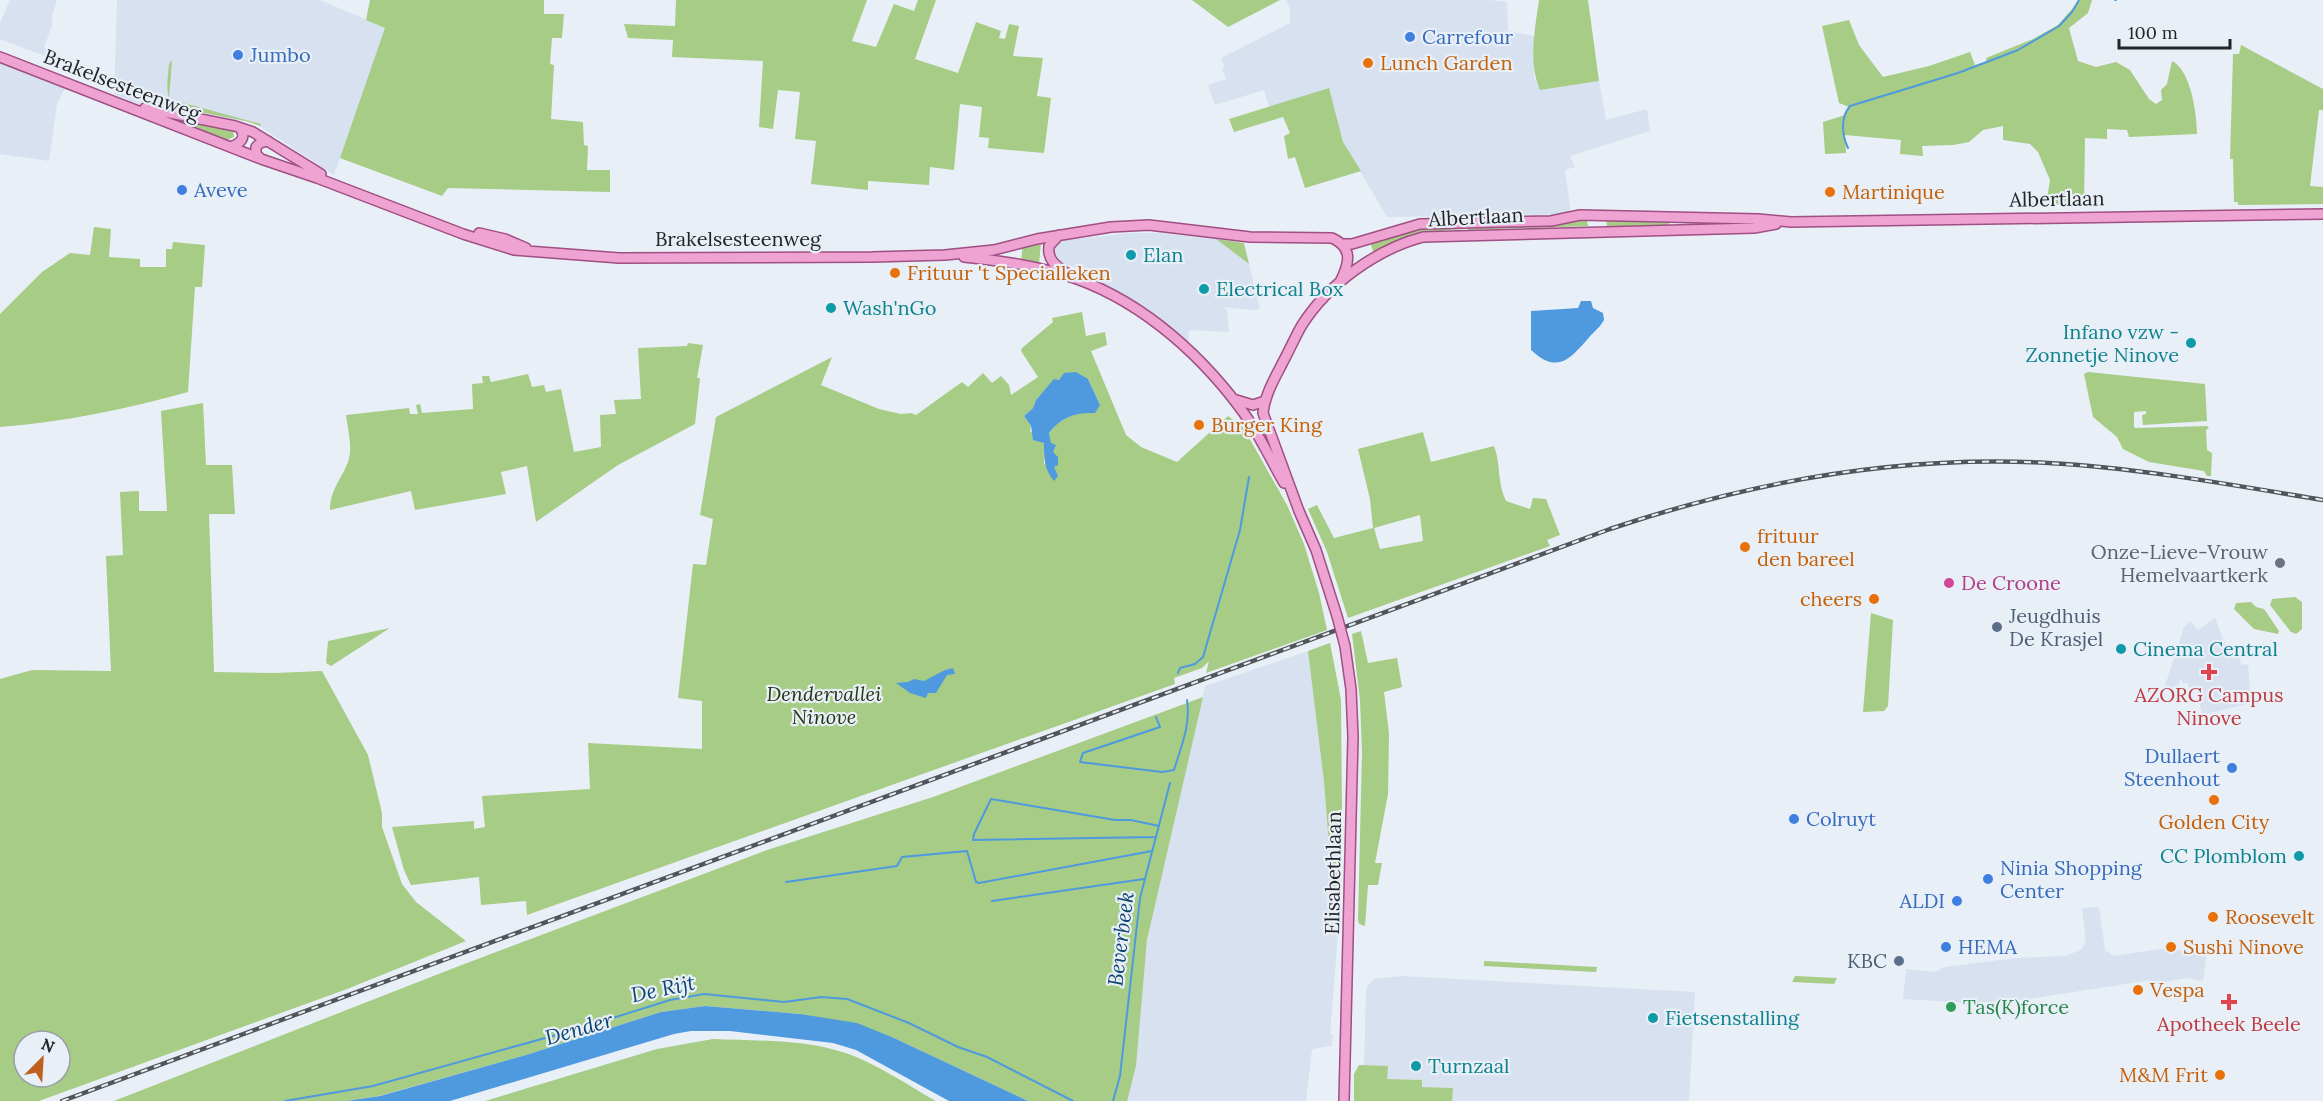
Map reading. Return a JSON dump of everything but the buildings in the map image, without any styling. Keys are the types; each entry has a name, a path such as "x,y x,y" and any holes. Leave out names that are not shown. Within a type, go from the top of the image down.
{"main road":[{"name":"Brakelsesteenweg","path":"0,55 139,107 240,128 268,141 309,168 339,183 435,219 531,249 561,254 619,258 945,255 994,250 1059,235 1111,227 1149,225 1250,237"},
{"name":"Brakelsesteenweg","path":"0,55 261,159 470,236 514,250 531,249"},
{"path":"230,147 242,140 243,132 240,128"},
{"path":"261,159 256,154 256,147 260,142 268,141"},
{"name":"Albertlaan","path":"1342,244 1352,244 1420,224 1551,221 1595,214 1791,222 2323,213"},
{"path":"1589,231 1598,226 1599,221 1595,214"},
{"name":"Albertlaan","path":"1264,401 1303,323 1340,282 1383,251 1423,237 1754,228 1791,222"},
{"path":"1059,235 1049,246 1049,257 1052,263 1076,278 1104,290 1152,321 1188,349 1233,399 1249,421 1299,511"},
{"name":"Albertlaan","path":"1250,237 1332,238 1342,244 1347,251 1349,264 1340,282"},
{"name":"Brakelsesteenweg","path":"945,255 1018,263 1076,278"},
{"path":"1233,399 1253,405 1264,401 1264,418 1299,511"},
{"name":"Elisabethlaan","path":"1299,511 1316,550 1337,616 1350,682 1353,737 1344,1101"}],"shaded area":[{"path":"10,0 57,0 52,15 52,26 44,47 47,48 45,56 0,39 0,23"},
{"path":"117,0 320,0 386,28 334,175 256,124 176,107 161,108 140,105 114,94"},
{"path":"1286,0 1489,0 1507,2 1508,31 1534,36 1534,77 1540,90 1599,81 1606,120 1647,109 1650,131 1570,156 1575,167 1565,170 1571,214 1387,217 1343,142 1328,88 1269,107 1264,90 1215,105 1208,85 1226,79 1222,68 1225,67 1221,58 1290,23 1290,8"},
{"path":"0,62 66,86 57,104 49,161 0,154"},
{"path":"1129,233 1159,233 1216,239 1249,264 1260,309 1222,307 1227,310 1229,332 1189,330 1188,349 1152,321 1076,278 1098,274 1061,263 1054,254 1055,248 1061,241"},
{"name":"AZORG Campus Ninove","path":"2215,618 2228,651 2238,646 2241,665 2248,664 2250,691 2253,691 2255,702 2202,715 2197,689 2190,690 2187,683 2183,683 2181,679 2175,693 2165,686 2184,627 2190,621 2198,630"},
{"path":"1308,651 1324,782 1329,845 1331,921 1339,921 1330,1034 1333,1034 1332,1046 1312,1049 1306,1101 1126,1101 1136,1066 1148,935 1205,686"},
{"path":"2099,907 2105,950 2114,956 2160,949 2207,953 2203,981 2187,978 2152,984 2151,980 2023,1000 1971,1003 1903,999 1906,969 1935,972 1945,967 2016,958 2065,956 2081,950 2086,942 2082,908"},
{"path":"1401,976 1695,992 1689,1101 1452,1101 1452,1088 1422,1087 1422,1080 1387,1079 1364,1066 1366,992 1368,985 1374,979"}],"green space":[{"path":"370,0 544,0 544,14 564,14 562,38 552,38 550,64 554,65 551,119 583,122 584,145 588,146 587,170 610,170 610,192 448,188 442,196 340,158 385,28 366,20"},
{"path":"676,0 867,0 852,41 876,47 894,4 914,11 918,0 936,0 915,59 958,73 976,22 1001,31 999,38 1005,39 1009,24 1019,26 1013,56 1043,58 1037,96 1051,98 1044,153 988,148 989,138 979,137 982,107 960,104 954,170 930,167 929,185 868,181 868,190 811,184 816,141 795,139 800,92 778,90 773,129 759,127 763,61 672,57 673,40 628,38 624,24 675,26"},
{"path":"1192,0 1280,0 1228,27"},
{"path":"1539,0 1588,0 1599,81 1540,90 1536,80 1533,57"},
{"path":"2080,0 2092,0 2088,13 2069,28 2078,61 2096,67 2116,62 2130,70 2149,99 2156,104 2162,100 2161,90 2167,84 2172,61 2184,74 2192,94 2197,134 2129,137 2127,130 2107,129 2107,139 2085,138 2084,204 2046,205 2050,180 2038,152 2030,144 2003,140 2003,126 1983,130 1969,142 1922,146 1923,156 1900,154 1901,140 1845,135 1846,153 1825,154 1823,122 1845,115 1849,107 1839,103 1822,26 1849,20 1859,45 1883,77 1929,66 1970,52 1975,65 1987,62 1986,58 2033,39 2058,25"},
{"path":"2241,45 2323,89 2323,110 2319,110 2310,186 2323,187 2323,204 2238,205 2238,202 2234,202 2233,159 2230,159 2233,54 2239,54"},
{"path":"172,60 169,98 169,64"},
{"path":"1329,88 1343,142 1361,171 1305,188 1295,157 1288,159 1284,136 1290,133 1283,117 1234,132 1229,119"},
{"path":"170,99 261,124 260,126 246,121 174,107"},
{"path":"171,117 233,130 234,137 227,140"},
{"path":"1606,216 1669,219 1669,226 1607,228"},
{"path":"1587,221 1588,226 1468,230 1472,225 1562,223"},
{"path":"1464,226 1464,229 1440,231 1418,237 1374,254 1370,242 1424,227"},
{"path":"94,227 111,229 109,257 140,259 140,267 166,267 166,249 172,249 173,242 205,245 202,287 195,287 188,392 95,414 0,427 0,314 42,272 70,253 90,255"},
{"path":"1216,239 1244,243 1249,264"},
{"path":"1041,241 1039,265 1021,261 1023,244"},
{"name":"Dendervallei Ninove","path":"1082,312 1086,336 1105,332 1107,345 1091,351 1126,435 1141,447 1177,462 1228,416 1243,427 1287,505 1304,544 1319,593 1327,630 1206,673 1209,661 1202,668 1174,678 1175,684 527,915 526,901 481,905 479,877 411,885 404,870 392,827 474,821 474,829 485,827 482,796 590,789 588,743 702,749 702,701 678,698 693,564 706,565 713,519 700,515 716,417 832,357 821,385 879,409 901,414 916,415 962,382 968,387 983,373 992,383 1001,376 1009,385 1011,395 1038,377 1021,351 1053,322 1052,318","holes":["1088,379 1100,405 1066,418 1057,424 1049,433 1054,467 1044,464 1044,443 1030,431 1031,426 1024,416 1054,380"]},
{"path":"688,343 703,345 697,378 700,378 695,424 618,465 536,522 527,466 501,472 506,494 415,510 411,491 330,510 334,491 349,457 350,439 346,415 409,408 410,414 418,414 416,405 420,404 422,413 473,409 472,384 483,383 482,376 489,376 491,382 528,374 532,387 544,385 546,392 561,389 574,452 601,447 600,415 616,414 614,400 641,399 638,348 687,346"},
{"path":"2088,372 2205,384 2207,421 2143,425 2142,415 2146,414 2146,411 2134,412 2134,426 2135,428 2207,426 2209,428 2206,430 2207,450 2212,453 2211,476 2207,476 2204,471 2149,462 2123,449 2117,437 2093,417 2084,374"},
{"path":"203,403 206,465 232,465 235,514 209,514 214,672 322,671 368,755 382,813 382,827 402,884 416,902 466,941 347,989 72,1089 39,1101 0,1101 0,679 32,670 111,671 106,556 123,555 120,492 139,491 139,511 167,511 161,411"},
{"path":"1423,432 1431,462 1494,446 1501,488 1506,501 1530,509 1533,498 1546,499 1560,535 1547,540 1550,546 1348,618 1327,552 1308,509 1317,505 1334,538 1373,528 1370,499 1358,449","holes":["1420,515 1423,541 1380,549 1374,528"]},
{"path":"2295,597 2302,602 2302,629 2296,634 2291,632 2270,605 2272,599"},
{"path":"2251,602 2256,607 2264,609 2279,631 2278,634 2254,629 2234,609 2236,603"},
{"path":"1871,613 1893,620 1888,706 1884,711 1863,712"},
{"path":"390,628 331,666 326,663 328,641"},
{"path":"1361,631 1368,663 1397,658 1402,687 1384,692 1389,734 1388,794 1375,863 1382,863 1378,885 1368,885 1365,926 1359,924 1358,920 1362,753 1360,700 1352,634"},
{"path":"1330,643 1341,700 1342,813 1339,921 1331,921 1329,845 1324,782 1308,651"},
{"path":"1203,697 1147,940 1136,1066 1127,1101 1028,1101 894,1038 800,1014 705,1006 661,1012 526,1055 379,1096 346,1101 114,1101 459,966 767,850 933,797"},
{"path":"1484,961 1597,967 1596,972 1484,966"},
{"path":"1795,976 1837,978 1834,984 1792,982"},
{"path":"713,1039 795,1043 842,1052 878,1067 936,1101 485,1101 657,1049"},
{"path":"1359,1065 1388,1066 1387,1079 1422,1080 1422,1087 1453,1088 1452,1101 1354,1101 1354,1074"}],"water":[{"path":"1581,301 1591,301 1593,308 1603,313 1604,320 1576,352 1560,362 1552,362 1542,359 1531,350 1531,311 1578,308"},
{"path":"1076,372 1088,379 1100,405 1095,413 1081,413 1064,419 1049,433 1051,443 1056,445 1053,452 1058,457 1058,465 1054,467 1058,476 1054,481 1045,464 1044,443 1033,440 1031,426 1024,416 1033,408 1036,400 1054,379 1059,380 1064,373"},
{"path":"953,668 955,674 947,675 936,693 928,693 926,698 910,693 896,683 914,679 924,681"},
{"path":"705,1006 800,1014 857,1023 1028,1101 949,1101 856,1050 833,1043 730,1031 691,1031 674,1034 450,1101 346,1101 380,1096 526,1055 661,1012"}],"waterway":[{"path":"1848,148 1843,127 1850,106 1958,73 2018,50 2059,26 2079,0"},
{"name":"Beverbeek","path":"1178,673 1180,668 1195,664 1203,657 1240,530 1249,477"},
{"name":"Beverbeek","path":"1174,770 1188,718 1187,700"},
{"path":"1156,717 1160,727 1083,753 1080,762 1162,772 1174,770"},
{"name":"Beverbeek","path":"1113,1101 1120,1076 1140,898 1170,783"},
{"path":"1156,837 973,840 991,799 1159,826"},
{"path":"786,882 897,866 902,857 967,851 976,882 979,883 1152,851"},
{"path":"992,901 1144,879"},
{"name":"De Rijt","path":"285,1101 373,1086 581,1028 670,1000 704,994 784,1002 821,997 847,999 909,1023 958,1047 987,1057 1073,1101"}],"railway":[{"path":"62,1101 1610,529 1718,497 1826,475 1936,463 1992,462 2048,463 2117,469 2323,500"}],"place":[{"name":"Carrefour","path":"1410,37"},
{"name":"Jumbo","path":"238,55"},
{"name":"Lunch Garden","path":"1368,63"},
{"name":"Aveve","path":"182,190"},
{"name":"Martinique","path":"1830,192"},
{"name":"Elan","path":"1131,255"},
{"name":"Frituur 't Specialleken","path":"895,273"},
{"name":"Electrical Box","path":"1204,289"},
{"name":"Wash'nGo","path":"831,308"},
{"name":"Infano vzw - Zonnetje Ninove","path":"2191,343"},
{"name":"Burger King","path":"1199,425"},
{"name":"frituur den bareel","path":"1745,547"},
{"name":"Onze-Lieve-Vrouw Hemelvaartkerk","path":"2280,563"},
{"name":"De Croone","path":"1949,583"},
{"name":"cheers","path":"1874,599"},
{"name":"Jeugdhuis De Krasjel","path":"1997,627"},
{"name":"Cinema Central","path":"2121,649"},
{"name":"AZORG Campus Ninove","path":"2209,672"},
{"name":"Dullaert Steenhout","path":"2232,768"},
{"name":"Golden City","path":"2214,800"},
{"name":"Colruyt","path":"1794,819"},
{"name":"CC Plomblom","path":"2299,856"},
{"name":"Ninia Shopping Center","path":"1988,879"},
{"name":"ALDI","path":"1957,901"},
{"name":"Roosevelt","path":"2213,917"},
{"name":"HEMA","path":"1946,947"},
{"name":"Sushi Ninove","path":"2171,947"},
{"name":"KBC","path":"1899,961"},
{"name":"Vespa","path":"2138,990"},
{"name":"Apotheek Beele","path":"2229,1002"},
{"name":"Tas(K)force","path":"1951,1007"},
{"name":"Fietsenstalling","path":"1653,1018"},
{"name":"Turnzaal","path":"1416,1066"},
{"name":"M&M Frit","path":"2220,1075"}],"water label":[{"name":"Dender","path":"579,1029"}]}
